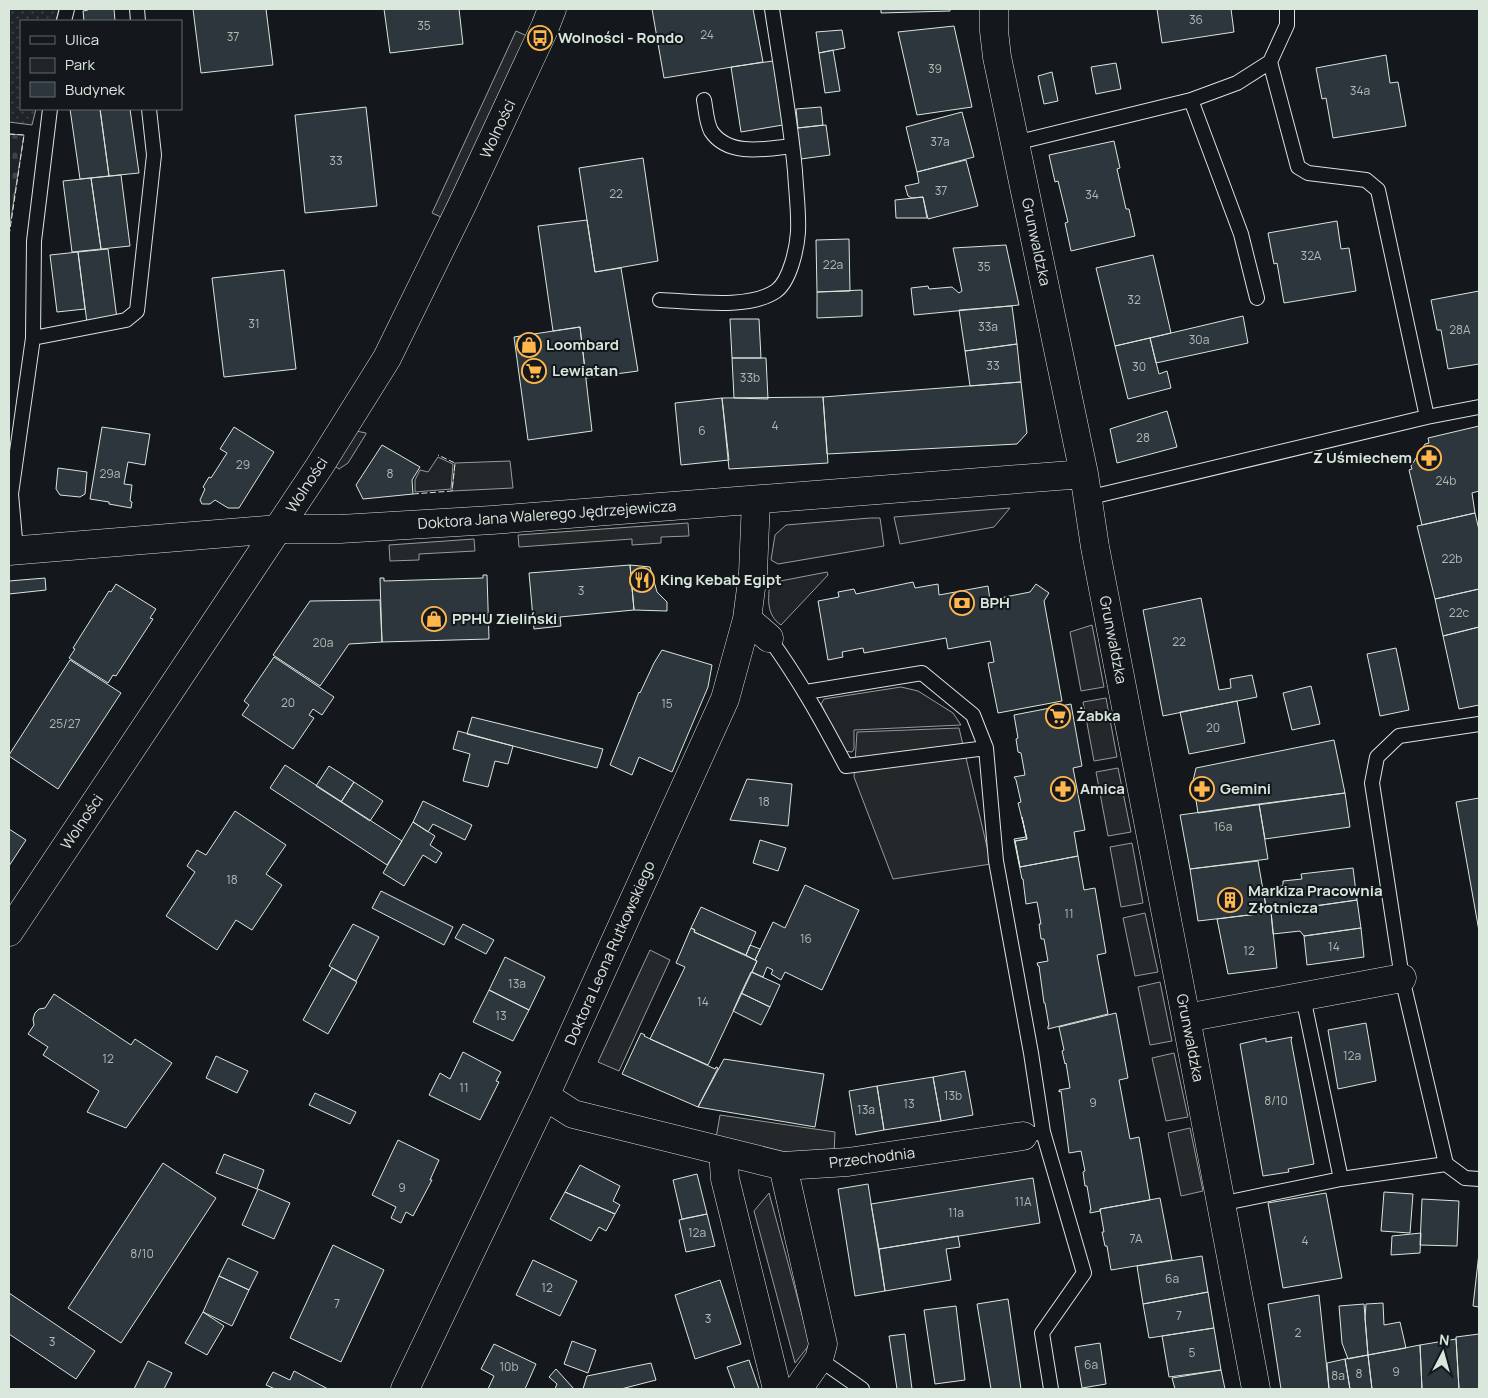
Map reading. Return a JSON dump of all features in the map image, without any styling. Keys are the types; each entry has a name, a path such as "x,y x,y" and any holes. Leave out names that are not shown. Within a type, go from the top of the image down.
{"street":[{"name":"Wolności","path":"9,932 319,467 387,358 463,203 552,9"},
{"name":"Grunwaldzka","path":"994,9 997,56 1086,486 1094,547 1256,1389"},
{"name":"Doktora Jana Walerego Jędrzejewicza","path":"12,550 278,529 340,529 492,520 756,500 1086,486"},
{"name":"Doktora Leona Rutkowskiego","path":"405,1389 545,1096 726,699 747,619 753,573 756,500"},
{"path":"747,619 769,638"},
{"path":"1186,1018 1402,978"},
{"name":"Przechodnia","path":"545,1096 573,1114 783,1166 848,1162 1033,1134"},
{"path":"722,1152 725,1179 776,1389"},
{"path":"783,1166 823,1344 819,1359 798,1389"}],"lane":[{"path":"660,300 730,303 763,298 778,290 788,275 798,232 796,193 792,146 772,9"},
{"path":"1015,143 1191,100 1237,83 1270,62 1287,25 1287,9"},
{"path":"1270,62 1298,167 1308,173 1366,180 1378,190 1427,417"},
{"path":"704,100 709,126 723,143 737,148 759,150 792,146"},
{"path":"1191,100 1241,234 1257,298"},
{"path":"12,550 11,494 33,338 34,241 50,110"},
{"path":"33,338 126,320 137,311 154,155 149,110"},
{"path":"1086,486 1479,407"},
{"path":"769,638 806,692 846,766 986,748"},
{"path":"806,692 922,673 973,715 986,748 996,861 1031,1053 1033,1134 1084,1273 1042,1333 1051,1389"},
{"path":"1479,724 1399,736 1377,758 1372,783 1402,978 1446,1164 1465,1178 1479,1179"},
{"path":"1303,997 1342,1179"},
{"path":"1220,1204 1342,1179 1446,1164"},
{"path":"819,1359 862,1389"}],"green space":[{"path":"9,9 59,9 56,20 20,20 20,110 36,110 32,125 9,122"},
{"path":"9,134 24,135 9,231"},
{"path":"356,431 366,434 348,463 339,469 332,464"},
{"path":"438,457 453,464 451,489 415,492 415,480 420,470 428,472"},
{"path":"1010,508 994,527 900,544 894,517"},
{"path":"880,518 884,546 778,564 771,560 775,535 786,525"},
{"path":"827,572 828,575 781,625 776,621 769,606 770,583"},
{"path":"901,687 918,691 953,713 961,725 854,730 854,749 852,752 844,751 821,704 824,699"}],"shaded area":[{"path":"516,31 527,36 441,217 432,213"},
{"path":"510,461 513,488 452,491 455,463"},
{"path":"688,523 689,536 661,537 661,543 632,545 632,539 519,547 518,535"},
{"path":"474,539 475,551 419,554 419,560 390,561 389,545"},
{"path":"1092,625 1104,687 1081,691 1070,632"},
{"path":"1106,698 1117,757 1094,761 1083,702"},
{"path":"959,728 991,864 893,879 854,777 857,732"},
{"path":"1118,768 1131,832 1108,836 1096,772"},
{"path":"1132,843 1143,903 1121,907 1110,847"},
{"path":"1145,913 1158,972 1135,976 1123,918"},
{"path":"650,950 670,960 619,1071 598,1062"},
{"path":"1160,982 1172,1041 1150,1045 1138,987"},
{"path":"1174,1053 1188,1117 1166,1121 1152,1058"},
{"path":"720,1115 835,1132 834,1155 785,1152 716,1138"},
{"path":"1190,1128 1203,1191 1181,1196 1168,1133"},
{"path":"769,1193 810,1344 795,1363 754,1211"}],"building":[{"path":"114,9 115,20 84,20 83,11"},
{"path":"193,9 266,9 273,65 201,73"},
{"path":"384,9 459,9 463,44 390,53"},
{"path":"652,9 753,9 763,62 664,78"},
{"path":"881,9 950,9 950,11 881,13"},
{"path":"1157,9 1231,9 1234,32 1162,43"},
{"path":"954,26 972,107 917,115 898,32"},
{"path":"842,30 845,48 819,53 816,32"},
{"path":"833,50 840,91 825,93 819,53"},
{"path":"1386,55 1390,83 1398,82 1406,126 1333,138 1326,98 1322,99 1316,68"},
{"path":"773,61 783,125 741,132 731,67"},
{"path":"1116,63 1121,89 1096,94 1091,67"},
{"path":"1052,72 1058,101 1044,104 1038,76"},
{"path":"366,107 377,206 305,213 295,115"},
{"path":"821,107 823,125 798,128 796,109"},
{"path":"70,110 100,110 109,176 80,179"},
{"path":"100,110 130,110 139,173 109,176"},
{"path":"962,112 974,157 917,172 906,127"},
{"path":"826,125 830,155 801,159 797,128"},
{"path":"1114,141 1120,168 1117,169 1126,209 1129,209 1135,236 1071,251 1065,223 1068,222 1058,181 1055,182 1049,155"},
{"path":"643,158 658,261 595,272 579,168"},
{"path":"966,160 978,206 928,219 923,197 912,198 908,196 905,186 919,183 917,172"},
{"path":"121,175 130,246 101,249 91,178"},
{"path":"91,178 101,249 72,252 63,181"},
{"path":"923,197 927,218 896,218 895,200"},
{"path":"587,220 595,272 621,268 638,371 586,378 580,327 553,331 538,226"},
{"path":"1337,221 1341,249 1349,248 1356,291 1284,303 1277,263 1274,264 1268,233"},
{"path":"849,239 850,291 817,292 816,240"},
{"path":"1006,245 1019,305 914,315 911,288 928,286 929,289 952,287 959,293 962,291 953,248"},
{"path":"108,249 117,319 87,323 78,252"},
{"path":"78,252 85,309 57,312 50,255"},
{"path":"1153,255 1171,333 1115,346 1096,268"},
{"path":"284,270 296,369 224,377 212,278"},
{"path":"862,290 862,316 817,318 817,292"},
{"path":"1479,291 1479,364 1448,369 1441,330 1437,330 1431,300"},
{"path":"1012,306 1017,344 965,351 959,310"},
{"path":"1243,316 1248,343 1156,363 1150,338"},
{"path":"730,319 759,319 761,358 732,358"},
{"path":"580,327 592,431 528,440 514,337"},
{"path":"1150,338 1159,374 1167,371 1171,388 1128,399 1115,346"},
{"path":"1017,344 1021,382 970,386 965,351"},
{"path":"732,358 766,358 768,399 734,398"},
{"path":"1021,382 1027,433 1017,444 827,454 823,397"},
{"path":"823,397 828,463 729,469 722,398"},
{"path":"722,398 729,460 681,465 675,403"},
{"path":"1167,411 1177,447 1117,463 1110,429"},
{"path":"1479,426 1479,491 1472,493 1475,513 1422,525 1409,470 1412,469 1411,466 1425,444 1429,443 1428,438"},
{"path":"102,427 150,434 145,465 128,462 124,484 132,485 131,508 90,499"},
{"path":"234,427 274,452 239,508 228,508 215,500 210,504 202,504 200,500 205,489 203,487 227,453 220,449"},
{"path":"382,445 420,467 412,480 413,494 363,499 356,485"},
{"path":"58,468 87,472 85,494 80,497 60,495 56,489"},
{"path":"1475,513 1479,530 1479,589 1435,599 1417,526"},
{"path":"630,565 634,610 560,617 561,626 534,629 529,573"},
{"name":"King Kebab Egipt","path":"630,565 650,567 657,592 667,602 667,611 634,610"},
{"name":"PPHU Zieliński","path":"483,575 487,575 489,639 382,642 380,578 384,578 384,581 483,578"},
{"path":"45,578 46,590 9,594 9,581"},
{"path":"913,582 915,588 938,584 939,595 988,586 990,600 1030,592 1036,584 1049,593 1044,601 1062,701 998,713 988,663 994,662 990,641 948,649 946,638 864,653 863,648 842,652 843,657 828,660 818,601 839,597 838,592 854,589 856,594"},
{"path":"116,584 156,609 150,618 153,619 116,676 113,675 108,683 69,658 75,649 73,648 109,591 111,592"},
{"path":"1479,589 1479,627 1443,636 1435,599"},
{"path":"1201,598 1219,690 1231,688 1230,679 1252,675 1257,697 1163,716 1143,610"},
{"path":"380,600 382,642 349,644 320,686 273,655 310,601"},
{"path":"1479,627 1479,705 1459,709 1443,636"},
{"path":"1396,648 1409,710 1380,716 1367,654"},
{"path":"662,650 712,665 708,687 672,772 639,757 632,775 610,765 639,692"},
{"path":"274,657 334,697 322,715 313,709 309,715 314,718 293,749 242,715 249,705 244,701"},
{"path":"70,660 121,693 58,789 9,755"},
{"path":"1311,686 1320,724 1292,730 1283,693"},
{"path":"1237,701 1245,743 1189,754 1180,712"},
{"path":"1071,704 1082,766 1073,768 1085,830 1074,832 1078,856 1020,867 1015,841 1027,839 1018,803 1021,802 1014,777 1025,775 1021,753 1018,752 1016,739 1018,738 1014,715"},
{"path":"472,717 603,749 597,768 467,734"},
{"path":"458,731 513,746 508,764 495,761 488,787 463,781 470,754 453,749"},
{"path":"1334,740 1345,793 1198,813 1193,781 1196,768"},
{"path":"285,765 402,841 387,865 270,788"},
{"path":"329,766 354,782 341,802 316,786"},
{"path":"747,779 792,784 788,826 730,820"},
{"path":"354,782 383,801 370,821 341,802"},
{"path":"1345,793 1350,827 1265,839 1259,804"},
{"path":"1479,798 1479,931 1456,802"},
{"path":"423,801 472,825 465,840 433,824 428,832 413,822"},
{"path":"1259,804 1268,859 1190,869 1180,815"},
{"path":"235,811 286,845 266,874 282,885 252,930 236,920 217,950 166,916 195,872 187,866 197,850 206,855"},
{"path":"1022,817 1027,839 1015,841 1020,867 1078,856 1084,890 1095,888 1106,953 1097,955 1108,1014 1048,1029 1037,963 1048,961 1044,939 1041,939 1039,924 1041,924 1037,902 1026,904 1023,879 1022,879 1014,839 1026,837"},
{"path":"413,822 435,836 430,845 442,853 436,863 423,855 404,886 383,873"},
{"path":"9,829 26,840 9,866"},
{"path":"760,840 786,848 778,871 753,863"},
{"name":"Markiza Pracownia Złotnicza","path":"1258,861 1267,913 1198,921 1190,869"},
{"path":"1353,868 1357,900 1267,913 1263,888 1283,886 1283,881 1302,879 1301,874"},
{"path":"805,885 859,910 822,990 785,972 781,980 771,974 773,970 767,967 763,977 752,972 757,961 755,960 773,922 785,928"},
{"path":"381,891 453,927 444,945 372,908"},
{"path":"1357,900 1361,928 1304,936 1300,931 1273,934 1271,912"},
{"path":"701,907 756,932 746,955 694,932 695,930 691,928"},
{"path":"1271,912 1277,968 1228,974 1217,919"},
{"path":"353,924 379,937 356,981 329,966"},
{"path":"463,924 494,940 486,954 455,938"},
{"path":"691,928 695,930 694,932 757,961 708,1065 650,1039 685,967 676,963"},
{"path":"1361,928 1364,957 1307,965 1304,936"},
{"path":"750,945 760,949 755,960 746,955"},
{"path":"505,957 545,977 529,1010 489,990"},
{"path":"332,968 357,982 328,1034 303,1020"},
{"path":"751,972 780,985 770,1007 741,993"},
{"path":"489,990 529,1010 513,1041 473,1022"},
{"path":"741,993 770,1007 761,1025 733,1011"},
{"path":"54,994 131,1045 135,1039 172,1063 126,1128 87,1112 99,1091 43,1055 48,1047 28,1034 34,1025 35,1013 39,1009 45,1008"},
{"path":"1116,1013 1128,1078 1119,1080 1130,1139 1139,1137 1150,1200 1100,1209 1100,1211 1090,1213 1081,1151 1069,1153 1061,1091 1059,1092 1059,1090 1070,1088 1059,1027"},
{"path":"1366,1023 1376,1081 1338,1089 1328,1030"},
{"path":"641,1033 715,1069 716,1067 718,1068 698,1107 622,1074"},
{"path":"1292,1037 1314,1164 1288,1169 1289,1172 1263,1176 1240,1044 1266,1038 1266,1042"},
{"path":"463,1052 501,1072 496,1081 499,1082 480,1120 429,1095 440,1073 450,1079"},
{"path":"216,1056 248,1071 237,1093 206,1078"},
{"path":"724,1059 824,1074 815,1127 698,1107"},
{"path":"965,1071 973,1115 941,1121 933,1077"},
{"path":"933,1077 941,1121 884,1130 877,1086"},
{"path":"877,1086 884,1130 856,1135 849,1091"},
{"path":"315,1093 356,1112 350,1124 309,1105"},
{"path":"398,1140 439,1160 430,1180 432,1180 413,1216 406,1212 401,1223 391,1218 396,1207 372,1195"},
{"path":"224,1154 264,1170 257,1189 216,1173"},
{"path":"163,1163 216,1198 121,1343 68,1308"},
{"path":"580,1165 620,1186 613,1201 620,1205 615,1214 565,1192"},
{"path":"697,1174 707,1214 682,1219 673,1180"},
{"path":"1033,1178 1040,1223 879,1249 871,1204"},
{"path":"868,1184 885,1291 855,1296 838,1189"},
{"path":"258,1189 290,1203 274,1239 242,1225"},
{"path":"565,1192 615,1214 606,1231 599,1227 591,1241 550,1219"},
{"path":"1384,1192 1413,1194 1410,1233 1381,1231"},
{"path":"1326,1193 1342,1278 1283,1288 1268,1203"},
{"path":"1160,1198 1172,1260 1111,1270 1107,1246 1105,1246 1102,1232 1104,1232 1100,1209"},
{"path":"1422,1199 1459,1201 1457,1246 1420,1245"},
{"path":"707,1214 715,1246 686,1252 679,1220"},
{"path":"1421,1233 1420,1253 1391,1255 1392,1236"},
{"path":"958,1236 960,1247 946,1249 951,1280 885,1291 879,1249"},
{"path":"333,1245 384,1270 341,1362 290,1338"},
{"path":"1479,1253 1479,1307 1473,1306"},
{"path":"1202,1256 1208,1292 1143,1304 1137,1266"},
{"path":"228,1258 258,1272 249,1290 219,1276"},
{"path":"533,1260 577,1281 560,1316 516,1295"},
{"path":"219,1276 249,1290 232,1326 203,1312"},
{"path":"720,1280 741,1344 695,1359 675,1295"},
{"path":"1208,1292 1214,1328 1149,1338 1143,1304"},
{"path":"9,1293 95,1351 76,1379 9,1334"},
{"path":"1319,1295 1329,1389 1281,1389 1268,1304"},
{"path":"1008,1299 1021,1389 991,1389 977,1304"},
{"path":"1383,1303 1384,1325 1400,1322 1406,1348 1368,1355 1365,1319 1366,1304"},
{"path":"1364,1304 1368,1355 1348,1359 1342,1343 1339,1306"},
{"path":"956,1306 965,1380 935,1384 924,1310"},
{"path":"203,1312 224,1326 207,1355 185,1343"},
{"path":"1214,1328 1221,1370 1169,1377 1162,1336"},
{"path":"905,1334 912,1389 897,1389 889,1336"},
{"path":"1479,1334 1479,1389 1459,1389 1456,1337"},
{"path":"1456,1339 1459,1389 1422,1389 1420,1345"},
{"path":"572,1341 596,1350 588,1373 564,1364"},
{"path":"1100,1343 1106,1384 1082,1388 1075,1347"},
{"path":"494,1344 536,1364 525,1389 488,1389 494,1376 481,1369"},
{"path":"1420,1345 1422,1389 1372,1389 1368,1355"},
{"path":"1368,1355 1372,1389 1350,1389 1345,1359"},
{"path":"1345,1359 1350,1389 1329,1389 1327,1363"},
{"path":"749,1360 759,1389 735,1389 727,1367"},
{"path":"148,1361 172,1373 164,1389 134,1389"},
{"path":"651,1363 656,1380 621,1389 583,1389 587,1376"},
{"path":"556,1369 574,1389 555,1389 557,1384 549,1377"},
{"path":"1221,1370 1225,1389 1175,1389 1172,1378"},
{"path":"294,1371 328,1389 275,1389 266,1385 273,1372 290,1380"}],"fence":[{"path":"9,134 24,135 9,236"},
{"path":"413,494 452,491 455,463 438,455"}],"place":[{"name":"Wolności - Rondo","path":"540,38"},
{"name":"Loombard","path":"529,345"},
{"name":"Lewiatan","path":"534,371"},
{"name":"Z Uśmiechem","path":"1429,458"},
{"name":"King Kebab Egipt","path":"642,580"},
{"name":"BPH","path":"962,603"},
{"name":"PPHU Zieliński","path":"434,619"},
{"name":"Żabka","path":"1058,716"},
{"name":"Amica","path":"1063,789"},
{"name":"Gemini","path":"1202,789"},
{"name":"Markiza Pracownia Złotnicza","path":"1230,900"}]}
